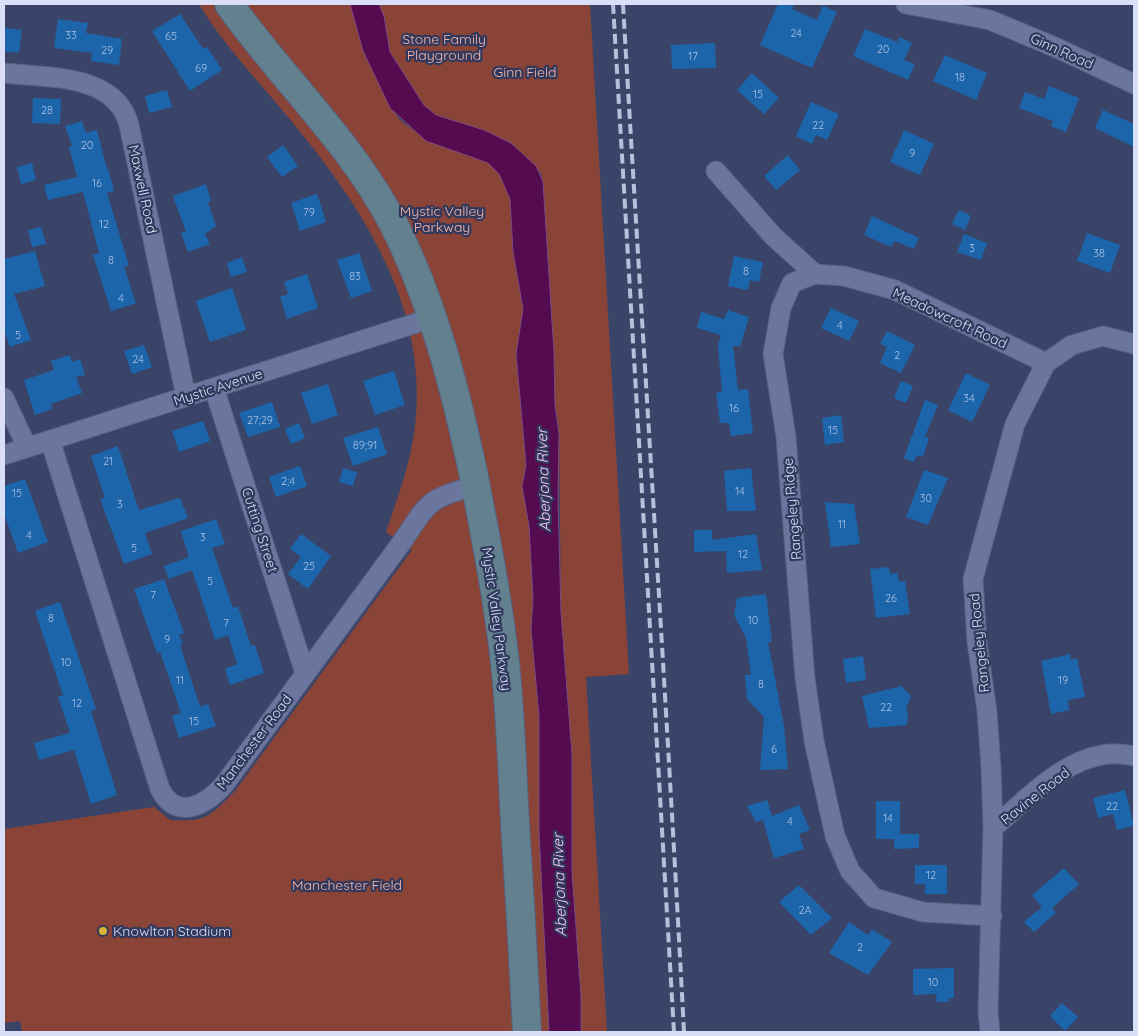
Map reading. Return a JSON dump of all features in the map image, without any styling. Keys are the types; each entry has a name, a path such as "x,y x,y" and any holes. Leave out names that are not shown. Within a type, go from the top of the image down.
{"main road":[{"name":"Mystic Valley Parkway","path":"230,4 273,62 342,146 376,193 402,242 432,318 457,402 476,485 495,585 507,683 527,1032"}],"street":[{"name":"Ginn Road","path":"906,4 992,12 1057,48 1134,84"},
{"name":"Maxwell Road","path":"4,73 93,86 108,94 124,111 186,397"},
{"path":"716,171 773,236 815,274"},
{"name":"Meadowcroft Road","path":"815,274 844,276 895,290 1046,364"},
{"name":"Rangeley Ridge","path":"815,274 792,283 781,308 773,354 786,437 805,678 818,762 835,836 850,871 874,898 923,912 992,916"},
{"name":"Mystic Avenue","path":"4,455 432,318"},
{"name":"Rangeley Road","path":"990,1032 988,1012 993,828 987,711 977,642 973,579 1015,424 1046,364 1072,344 1103,336 1134,344"},
{"name":"Cutting Street","path":"214,388 305,673"},
{"path":"4,398 28,448"},
{"name":"Manchester Road","path":"50,440 160,788 166,799 176,805 194,807 213,796 226,782 402,542 424,509 438,497 476,485"},
{"name":"Ravine Road","path":"993,828 1058,774 1088,758 1118,752 1134,756"}],"green space":[{"name":"Manchester Field","path":"199,4 350,4 363,51 379,85 399,119 418,134 448,149 473,156 488,163 499,174 510,199 513,252 523,309 516,354 526,465 522,486 529,526 533,600 531,629 539,716 539,833 549,1032 22,1032 20,1021 4,1023 4,829 154,807 170,820 200,819 213,812 235,791 412,550 386,532 406,471 414,434 417,387 412,343 401,300 384,259 363,220 338,182 283,111 228,46"},
{"path":"379,4 590,4 629,674 586,677 607,1032 581,1032 581,996 572,872 572,755 561,612 559,427 555,405 554,352 543,182 541,173 511,143 484,130 436,115 424,105 390,52 384,16"}],"water":[{"name":"Aberjona River","path":"350,4 379,4 384,16 390,52 424,105 436,115 484,130 511,143 536,166 543,182 554,352 555,405 559,434 558,500 561,612 572,755 572,872 581,996 581,1032 549,1032 539,833 539,716 531,629 533,600 529,526 522,486 526,465 516,354 523,309 513,252 510,199 499,174 488,163 426,141 390,108 363,51"}],"building":[{"path":"778,4 794,4 792,9 817,20 823,6 837,12 812,68 760,45"},
{"path":"180,14 203,49 207,47 222,70 190,91 152,31"},
{"path":"58,19 88,23 86,33 122,39 119,65 91,61 92,53 54,48"},
{"path":"4,28 22,30 19,53 4,51"},
{"path":"865,29 897,42 899,37 912,43 904,60 915,64 908,80 853,56"},
{"path":"715,43 716,68 672,69 671,45"},
{"path":"945,55 987,73 976,100 933,81"},
{"path":"752,73 779,98 764,114 737,90"},
{"path":"1049,86 1079,98 1066,132 1051,126 1053,121 1019,108 1025,92 1044,99"},
{"path":"167,90 172,107 149,113 145,96"},
{"path":"33,98 61,99 60,124 32,123"},
{"path":"811,102 839,114 827,140 816,135 812,144 796,136"},
{"path":"1103,110 1134,124 1134,147 1095,128"},
{"path":"82,121 86,133 97,130 114,191 107,193 129,266 124,267 136,303 111,311 93,255 99,253 83,192 48,200 44,185 77,177 69,147 72,146 65,126"},
{"path":"904,130 934,144 920,175 890,162"},
{"path":"283,145 298,166 282,177 267,157"},
{"path":"788,155 800,170 776,190 764,176"},
{"path":"32,163 36,180 21,184 17,167"},
{"path":"206,184 211,201 208,202 216,226 205,234 210,244 188,252 181,233 186,232 173,196"},
{"path":"317,194 326,222 300,231 291,203"},
{"path":"959,210 971,216 965,230 952,224"},
{"path":"872,216 919,238 914,249 895,241 891,247 864,235"},
{"path":"41,227 46,244 32,247 28,230"},
{"path":"1087,233 1120,245 1110,273 1077,261"},
{"path":"964,234 987,243 981,260 957,252"},
{"path":"35,251 45,286 14,294 31,340 10,347 4,329 4,259"},
{"path":"359,253 372,291 351,298 337,260"},
{"path":"734,256 763,262 759,282 750,280 748,290 728,286"},
{"path":"242,257 247,272 231,277 227,263"},
{"path":"307,274 318,308 287,319 280,297 288,294 284,282"},
{"path":"232,288 246,330 210,342 196,301"},
{"path":"729,308 730,311 749,317 740,347 733,345 738,390 748,389 753,433 731,436 729,423 720,423 716,393 722,392 718,346 721,335 697,328 701,312 724,319"},
{"path":"831,308 859,321 849,341 821,328"},
{"path":"887,331 915,345 901,373 880,363 887,347 880,344"},
{"path":"144,345 152,367 132,374 124,351"},
{"path":"70,355 72,362 80,359 85,375 76,377 82,393 51,404 52,409 35,415 24,380 54,370 51,361"},
{"path":"394,371 405,405 375,415 363,381"},
{"path":"966,373 990,385 972,422 948,410"},
{"path":"901,381 913,386 906,403 894,398"},
{"path":"328,384 338,415 312,424 301,393"},
{"path":"925,400 938,405 925,436 929,438 923,457 917,455 914,462 904,458"},
{"path":"272,402 280,427 248,437 239,413"},
{"path":"841,415 844,442 825,445 822,418"},
{"path":"203,421 210,441 179,452 172,431"},
{"path":"299,423 305,438 291,444 285,429"},
{"path":"378,427 387,454 353,466 343,438"},
{"path":"118,446 139,510 180,498 188,518 145,533 152,554 124,564 100,499 105,498 91,456"},
{"path":"300,466 307,486 276,497 269,477"},
{"path":"343,468 357,472 353,486 339,482"},
{"path":"751,468 756,511 727,511 724,471"},
{"path":"924,470 948,478 928,525 906,517"},
{"path":"25,479 48,542 18,553 4,513 4,486"},
{"path":"825,502 854,504 860,544 831,547"},
{"path":"216,519 225,544 212,548 233,608 238,606 251,646 255,645 264,673 230,685 225,669 237,664 228,635 215,640 192,570 169,579 164,566 189,557 181,531"},
{"path":"694,530 712,530 712,540 756,534 762,570 727,573 726,551 694,552"},
{"path":"301,534 331,556 308,589 288,574 301,557 290,549"},
{"path":"889,567 890,574 897,573 899,582 905,581 910,614 876,618 870,569"},
{"path":"164,579 184,633 179,634 183,644 180,645 200,707 208,704 216,726 179,738 172,716 181,713 160,652 157,653 134,589"},
{"path":"766,594 772,642 768,642 784,726 788,769 760,770 764,717 747,699 745,675 751,675 746,638 734,615 737,598"},
{"path":"60,602 96,709 91,711 117,795 91,804 74,750 39,760 34,743 70,733 58,697 63,695 35,611"},
{"path":"1070,654 1071,660 1077,658 1085,697 1068,700 1069,710 1051,714 1041,661"},
{"path":"863,656 866,680 846,683 843,659"},
{"path":"901,686 911,696 906,709 908,714 907,725 869,728 862,696"},
{"path":"1125,790 1134,826 1117,830 1113,814 1098,818 1093,798"},
{"path":"767,800 772,816 799,805 810,830 799,834 804,849 774,858 763,820 756,822 747,806"},
{"path":"876,801 900,801 900,834 919,834 919,848 894,849 894,839 876,839"},
{"path":"915,865 947,865 947,894 925,894 925,884 915,884"},
{"path":"1064,868 1079,884 1052,908 1056,913 1034,932 1024,922 1042,907 1032,895"},
{"path":"799,885 832,918 811,935 779,902"},
{"path":"849,922 868,935 872,929 892,942 868,975 829,953"},
{"path":"954,968 954,998 949,998 949,1002 937,1002 936,994 913,995 913,969"},
{"path":"1062,1003 1078,1017 1065,1031 1050,1016"}],"railway":[{"path":"613,4 674,1032"},
{"path":"623,4 684,1032"}],"place":[{"name":"Knowlton Stadium","path":"103,931"}],"park label":[{"name":"Stone Family Playground","path":"444,48"},
{"name":"Ginn Field","path":"525,72"}]}
